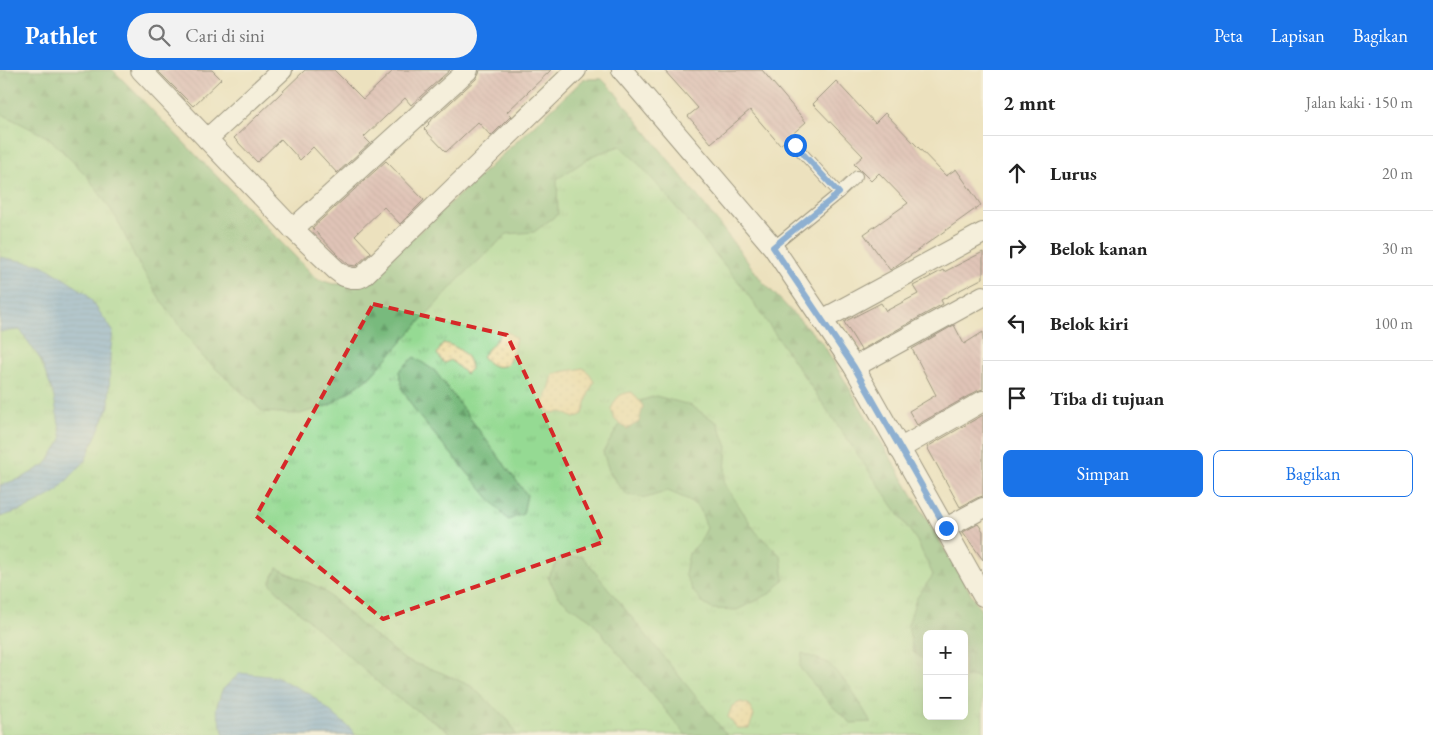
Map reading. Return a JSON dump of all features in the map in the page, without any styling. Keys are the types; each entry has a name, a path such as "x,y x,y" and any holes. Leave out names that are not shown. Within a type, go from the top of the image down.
{"street":[{"path":"141,70 293,229 336,270 344,276 352,278 363,276 576,70"},
{"path":"206,139 282,70"},
{"path":"293,229 468,70"},
{"path":"622,70 773,247 854,367 983,596"},
{"path":"822,320 983,233"},
{"path":"854,367 983,296"},
{"path":"900,449 983,401"},
{"path":"946,528 983,508"}],"lane":[{"path":"795,145 839,193"},
{"path":"773,247 857,176"}],"highlighted area":[{"path":"373,304 507,335 603,542 383,619 256,516"}],"green space":[{"path":"0,70 113,70 317,279 333,284 363,284 584,79 602,79 613,90 710,212 762,281 823,344 983,614 983,735 0,735"},
{"path":"0,70 113,70 317,279 333,284 363,284 584,79 602,79 613,90 710,212 762,281 823,344 983,614 983,681 976,677 968,677 968,630 923,630 923,659 913,652 908,625 916,599 933,575 917,541 742,286 655,182 620,146 594,155 557,179 558,214 534,232 507,234 458,280 370,377 330,405 300,414 263,412 202,356 162,302 136,259 116,217 87,176 49,138 0,113"},
{"path":"414,357 435,371 527,495 523,514 508,520 417,414 402,389 399,371"},
{"path":"656,396 690,405 718,423 727,447 724,483 756,532 781,556 784,579 771,593 737,610 712,609 704,604 693,591 685,574 689,553 700,542 707,528 700,509 689,500 668,491 646,498 627,495 610,474 603,452 633,403"},
{"path":"582,556 727,735 686,735 590,619 558,596 548,577 560,558"},
{"path":"277,568 322,589 360,624 405,660 440,672 471,686 509,721 516,735 452,735 390,693 287,601 270,583"},
{"path":"802,653 828,663 850,687 871,722 851,723 832,706 800,668"}],"sand":[{"path":"508,332 516,338 512,356 507,365 499,367 487,362 482,356 501,333"},
{"path":"443,343 458,349 468,359 471,369 466,374 451,360 444,363 437,354"},
{"path":"583,368 590,374 594,382 583,414 574,418 562,412 550,413 543,404 553,375"},
{"path":"632,392 643,406 639,422 627,429 615,420 611,409 618,397"},
{"path":"741,702 748,704 754,715 749,728 737,728 728,717 732,706"}],"water":[{"path":"0,257 43,265 86,293 113,331 110,356 109,406 85,461 55,493 25,509 0,517 0,485 22,478 46,464 62,439 53,393 40,359 20,330 0,332"},
{"path":"240,673 276,677 310,694 351,729 355,735 224,735 216,709 222,690"}],"building":[{"path":"157,70 212,70 221,79 193,106"},
{"path":"305,70 334,70 363,99 394,70 450,70 411,105 405,98 364,137 370,143 337,173 313,147 300,160 281,139 257,162 234,138"},
{"path":"480,70 551,70 507,112 511,116 491,136 478,122 446,152 424,129 428,123 476,79"},
{"path":"664,70 762,70 806,122 780,145 750,110 711,143 688,116 698,108"},
{"path":"836,81 875,123 885,113 946,176 956,169 981,205 890,270 864,234 908,203 879,173 871,181 854,164 863,156 813,104"},
{"path":"386,161 424,200 400,224 384,207 355,235 371,252 356,266 349,265 312,228"},
{"path":"983,252 983,278 941,300 943,304 861,350 844,322 881,303 886,311 918,294 913,286"},
{"path":"954,325 964,344 983,332 983,389 917,425 909,411 936,395 912,349"},
{"path":"983,415 983,496 960,507 927,447"},
{"path":"978,524 983,531 983,560 963,532"}],"route":[{"path":"795,145 839,193 773,247 854,367 946,528"}]}
